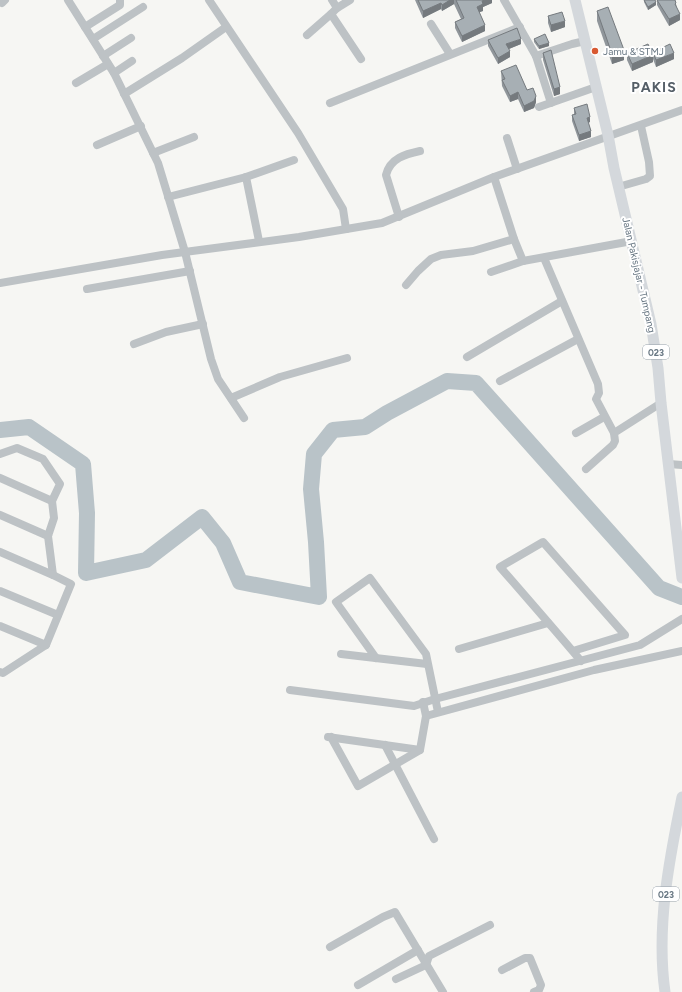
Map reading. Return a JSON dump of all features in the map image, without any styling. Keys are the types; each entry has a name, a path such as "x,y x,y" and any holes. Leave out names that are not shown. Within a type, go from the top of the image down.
{"main road":[{"name":"Jalan Pakisjajar - Tumpang","path":"575,0 632,241 658,368 682,578"},
{"name":"023","path":"664,992 662,950 666,891 682,797"}],"street":[{"path":"68,0 114,73 153,153 185,252 211,359 218,379 244,418"},
{"path":"85,27 120,5 120,0"},
{"path":"209,0 298,133 343,210 346,229"},
{"path":"332,0 337,8"},
{"path":"308,35 337,8 350,0"},
{"path":"504,0 536,56 551,103"},
{"path":"93,39 143,7"},
{"path":"331,14 361,59"},
{"path":"431,24 450,54"},
{"path":"124,94 182,58 226,27"},
{"path":"330,103 393,79 450,54 520,28"},
{"path":"103,56 130,38"},
{"path":"536,56 585,41"},
{"path":"114,73 132,61"},
{"path":"76,83 108,64"},
{"path":"539,107 596,87"},
{"path":"0,283 185,252 346,229 382,222 399,217 494,177 608,135 641,126 682,110"},
{"path":"97,146 141,126"},
{"path":"618,187 646,179 650,176 649,162 641,126"},
{"path":"153,153 194,137"},
{"path":"507,138 517,169"},
{"path":"399,217 386,175 388,169 402,155 420,151"},
{"path":"168,197 246,177 294,160"},
{"path":"246,177 259,241"},
{"path":"494,177 514,239 523,261"},
{"path":"406,285 431,259 441,255 479,249 514,239"},
{"path":"491,272 523,261 632,241"},
{"path":"544,258 598,384 599,393 596,399 604,417 614,433 615,441 613,445 586,469"},
{"path":"87,289 190,271"},
{"path":"467,357 562,300"},
{"path":"134,344 166,332 203,324"},
{"path":"500,381 578,339"},
{"path":"231,398 280,377 347,358"},
{"path":"614,433 661,403"},
{"path":"576,433 604,417"},
{"path":"0,454 17,448 43,459 60,484 52,501 54,518 48,536 53,575"},
{"path":"669,464 682,466"},
{"path":"0,478 52,501"},
{"path":"0,515 48,536"},
{"path":"573,651 625,635 543,542 500,567 580,661"},
{"path":"0,552 71,584 46,645 3,673 0,672"},
{"path":"376,658 336,602 370,578 426,654 438,712"},
{"path":"0,591 58,615"},
{"path":"290,690 414,706 423,702 640,645 682,619"},
{"path":"459,649 548,623"},
{"path":"0,626 46,645"},
{"path":"640,645 644,659"},
{"path":"426,716 537,684 682,651"},
{"path":"342,654 427,664"},
{"path":"591,658 594,670"},
{"path":"534,673 537,684"},
{"path":"470,690 474,702"},
{"path":"420,750 329,737 358,786 420,750 426,716 423,702"},
{"path":"385,745 434,839"},
{"path":"330,947 383,917 395,912 443,992"},
{"path":"396,979 426,965 429,956 490,925"},
{"path":"358,985 418,950"},
{"path":"502,970 525,958 530,958 541,985 539,990 534,992"}],"building":[{"path":"418,0 450,0 442,5 441,3 423,11"},
{"path":"456,0 485,0 482,1 483,4 477,7 485,25 462,36 455,22 464,18"},
{"path":"644,0 655,0 656,2 648,7"},
{"path":"657,0 675,0 675,4 680,14 669,19"},
{"path":"608,7 624,50 612,54 597,11"},
{"path":"562,12 565,21 551,25 548,16"},
{"path":"517,28 521,39 506,44 510,51 498,58 488,40"},
{"path":"545,34 549,43 539,46 534,39"},
{"path":"648,44 653,55 632,64 627,53"},
{"path":"670,44 674,53 656,60 653,52"},
{"path":"551,50 560,87 554,89 543,53"},
{"path":"516,65 527,90 533,88 536,96 534,101 524,106 518,92 510,96 502,80 505,79 501,71"},
{"path":"587,104 590,117 587,118 591,131 579,135 572,115 576,114 574,108"}],"waterway":[{"path":"0,430 29,427 83,464 87,513 86,573 146,560 202,517 223,543 240,582 319,597 311,489 314,454 333,430 365,427 387,413 447,381 476,383 659,588 682,597"}],"place":[{"name":"Jamu & STMJ","path":"595,51"}],"district":[{"name":"PAKIS","path":"654,87"}]}
